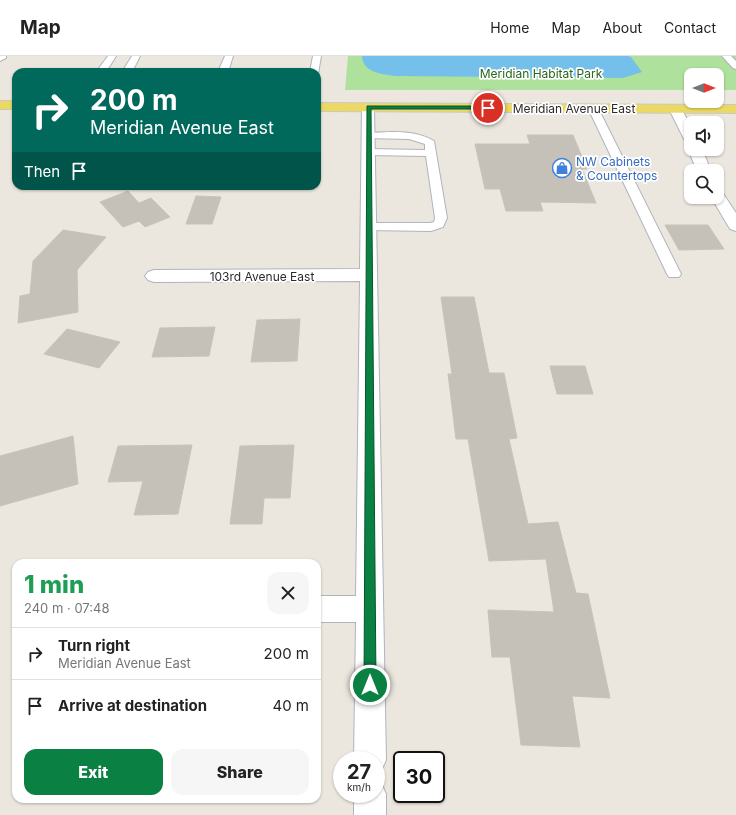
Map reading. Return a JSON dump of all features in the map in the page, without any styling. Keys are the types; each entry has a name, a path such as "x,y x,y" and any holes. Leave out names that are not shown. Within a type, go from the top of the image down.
{"main road":[{"path":"0,105 12,105"},
{"name":"Meridian Avenue East","path":"321,107 736,109"}],"street":[{"path":"368,107 370,751"},
{"path":"675,109 684,126"},
{"path":"723,204 736,226"},
{"name":"103rd Avenue East","path":"154,276 369,275"},
{"path":"321,609 370,609"},
{"path":"370,803 370,815"}],"lane":[{"path":"104,68 112,56"},
{"path":"129,68 136,56"},
{"path":"224,68 229,56"},
{"path":"316,68 317,56"},
{"path":"726,56 736,66"},
{"path":"593,108 674,274"},
{"path":"368,144 416,137 424,139 430,143 441,218 439,224 431,227 369,227"},
{"path":"368,144 431,153"}],"green space":[{"name":"Meridian Habitat Park","path":"348,56 736,56 736,90 724,90 724,68 684,68 684,90 345,90"}],"water":[{"path":"362,56 628,56 631,57 642,72 623,78 395,76 374,72 369,69 363,62"}],"building":[{"path":"527,135 573,135 587,169 582,169 596,203 540,202 543,211 506,211 500,189 485,189 475,144 530,144"},
{"path":"128,191 139,203 151,198 170,217 145,227 139,221 123,227 100,202"},
{"path":"196,196 221,197 212,224 186,224"},
{"path":"665,225 708,225 724,249 679,250"},
{"path":"63,230 106,237 77,270 78,312 18,323 20,296 30,294 33,261"},
{"path":"441,297 474,297 489,373 504,373 517,438 509,439 528,524 558,522 576,593 588,594 610,698 572,696 580,747 521,745 510,657 492,657 488,610 554,612 546,559 489,561 468,439 456,439 448,374 452,374"},
{"path":"300,319 297,361 251,362 257,320"},
{"path":"215,327 209,356 152,357 160,328"},
{"path":"67,329 120,342 99,368 44,354"},
{"path":"550,366 585,366 593,394 557,394"},
{"path":"73,436 78,484 0,506 0,456"},
{"path":"192,445 178,514 134,515 143,481 108,482 118,446"},
{"path":"294,445 290,498 264,498 262,524 230,524 240,446"}],"place":[{"name":"NW Cabinets & Countertops","path":"562,168"}],"route":[{"path":"370,685 368,107 488,108"}]}
